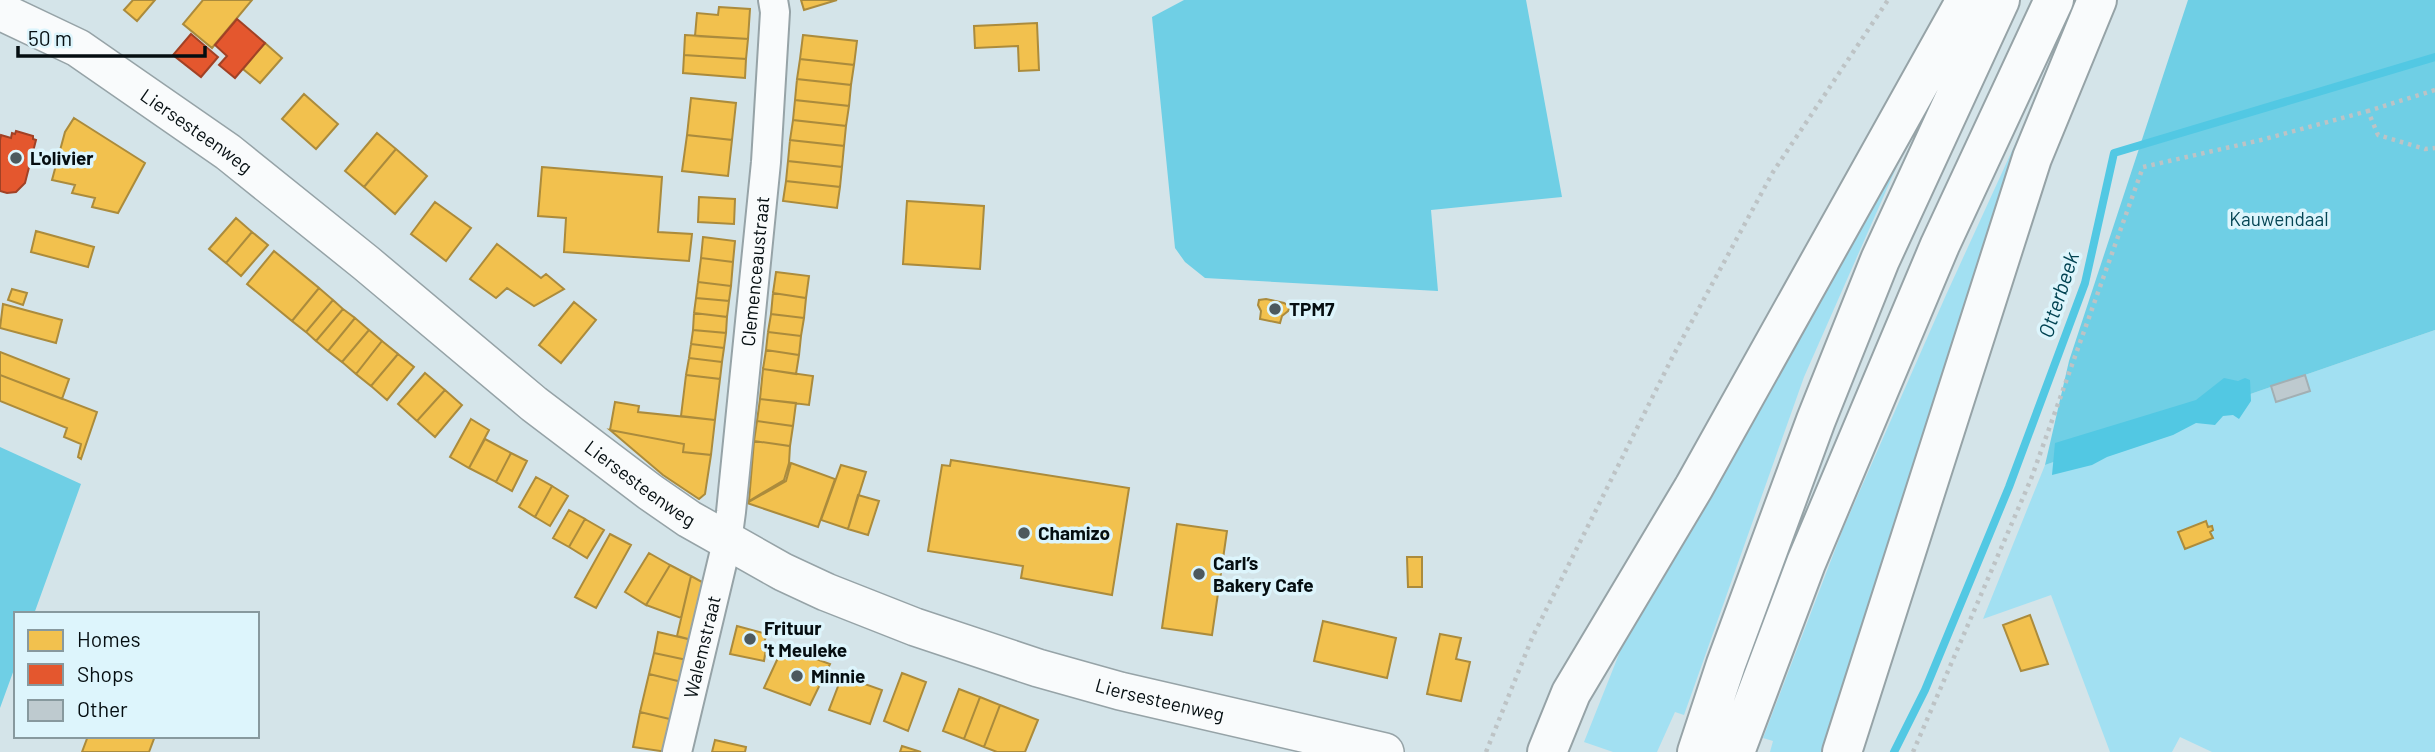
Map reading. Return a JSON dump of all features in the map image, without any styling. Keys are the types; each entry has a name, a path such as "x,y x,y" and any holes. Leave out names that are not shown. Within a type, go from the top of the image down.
{"highway":[{"path":"1547,752 1571,693 1694,487 1966,0"},
{"path":"1697,752 1726,664 1816,420 1880,260 2000,0"},
{"path":"1735,752 1806,563 1929,270 2054,0"},
{"path":"1842,752 2032,158 2097,0"}],"main road":[{"name":"Liersesteenweg","path":"0,11 78,48 228,152 534,404 650,492 727,542 825,592 1038,668 1120,691 1385,752"}],"street":[{"name":"Clemenceaustraat","path":"727,542 766,162 775,12 773,0"},
{"name":"Walemstraat","path":"677,752 727,542"}],"path":[{"path":"1486,752 1532,638 1673,356 1773,172 1888,0"},
{"path":"1913,752 2031,479 2143,167 2261,140 2435,90"},
{"path":"2368,111 2378,135 2425,149 2435,148"}],"shaded area":[{"path":"2081,0 1828,752 1770,752 1773,741 1763,738 1843,529"},
{"path":"1938,73 1804,377 1684,715 1675,712 1657,752 1613,752 1584,742 1625,639"},
{"path":"2435,330 2435,752 2212,752 2180,737 2172,752 2110,752 2051,595 1983,619 2045,465"},
{"path":"2224,378 2250,380 2251,401 2239,419 2233,415 2223,416 2215,425 2196,423 2173,435 2107,457 2092,465 2052,475 2055,443 2196,400"}],"green space":[{"path":"1184,0 1526,0 1562,197 1431,210 1438,291 1205,278 1185,262 1175,248 1152,17"},
{"name":"Kauwendaal","path":"2188,0 2435,0 2435,330 2045,465 2069,361"},
{"path":"0,447 81,484 35,612 14,612 14,670 0,708"}],"building: Homes":[{"path":"133,0 155,0 137,21 124,10"},
{"path":"203,0 252,0 212,48 183,24"},
{"path":"801,0 837,0 804,10"},
{"path":"719,7 750,9 748,39 695,36 697,13 718,15"},
{"path":"1037,23 1039,70 1019,71 1018,46 975,48 974,26"},
{"path":"685,35 748,39 746,59 684,55"},
{"path":"803,35 857,41 854,65 800,59"},
{"path":"265,43 282,58 260,83 243,69"},
{"path":"684,55 746,59 745,78 683,73"},
{"path":"800,59 854,65 851,85 797,79"},
{"path":"797,79 851,85 849,106 795,100"},
{"path":"304,94 338,124 316,149 282,119"},
{"path":"691,98 736,103 732,140 687,135"},
{"path":"795,100 849,106 846,126 793,120"},
{"path":"74,118 145,163 118,213 92,207 95,198 72,193 75,185 52,180 65,132"},
{"path":"793,120 846,126 844,146 790,140"},
{"path":"377,133 396,149 364,187 345,171"},
{"path":"687,135 732,140 728,176 682,171"},
{"path":"790,140 844,146 842,167 788,161"},
{"path":"396,149 427,176 395,214 364,187"},
{"path":"788,161 842,167 840,187 786,181"},
{"path":"542,167 662,177 658,232 692,234 689,261 564,252 566,218 538,216"},
{"path":"786,181 840,187 837,208 783,201"},
{"path":"699,197 735,199 734,224 698,222"},
{"path":"907,201 984,206 980,269 903,264"},
{"path":"435,202 471,228 446,261 411,234"},
{"path":"236,218 252,232 226,263 209,249"},
{"path":"36,231 94,247 88,267 31,252"},
{"path":"252,232 268,245 241,276 226,263"},
{"path":"703,237 735,241 733,262 701,258"},
{"path":"497,244 541,278 546,274 564,289 534,306 507,288 496,298 470,279"},
{"path":"274,251 319,288 292,321 247,284"},
{"path":"701,258 733,262 731,286 698,282"},
{"path":"776,272 809,276 806,298 773,293"},
{"path":"698,282 731,286 729,301 696,298"},
{"path":"319,288 333,300 306,332 292,321"},
{"path":"12,289 27,293 23,305 8,300"},
{"path":"773,293 806,298 804,318 771,314"},
{"path":"696,298 729,301 727,317 694,313"},
{"name":"TPM7","path":"1266,299 1290,307 1280,323 1260,319 1259,300"},
{"path":"333,300 343,309 316,341 306,332"},
{"path":"574,302 596,320 561,363 539,345"},
{"path":"3,304 62,320 56,343 0,328"},
{"path":"343,309 355,318 328,351 316,341"},
{"path":"694,313 727,317 726,333 693,330"},
{"path":"771,314 804,318 801,336 768,332"},
{"path":"355,318 369,330 342,362 328,351"},
{"path":"369,330 382,341 356,374 342,362"},
{"path":"693,330 726,333 724,348 691,344"},
{"path":"768,332 801,336 799,355 766,350"},
{"path":"382,341 398,354 371,386 356,374"},
{"path":"691,344 724,348 722,362 689,358"},
{"path":"766,350 799,355 796,374 763,369"},
{"path":"0,352 69,379 62,399 0,375"},
{"path":"398,354 414,367 387,400 371,386"},
{"path":"689,358 722,362 720,379 686,375"},
{"path":"763,369 813,376 809,405 760,399"},
{"path":"425,373 445,390 417,421 398,404"},
{"path":"0,375 97,412 81,459 78,457 81,444 64,437 67,428 0,401"},
{"path":"686,375 720,379 715,420 681,416"},
{"path":"445,390 462,405 435,437 417,421"},
{"path":"760,399 796,403 793,426 757,421"},
{"path":"615,402 639,406 638,412 715,420 711,455 683,452 684,444 610,430"},
{"path":"471,419 489,430 469,468 450,457"},
{"path":"757,421 793,426 790,446 754,441"},
{"path":"610,430 684,444 683,452 711,455 705,494 699,499 663,475"},
{"path":"485,439 511,453 496,482 469,468"},
{"path":"754,441 790,446 789,463 784,480 749,501"},
{"path":"511,453 527,461 512,491 496,482"},
{"path":"951,460 1129,488 1112,595 1021,578 1023,566 928,551 942,465 950,466"},
{"path":"791,463 835,479 818,527 747,503 786,481"},
{"path":"841,465 866,472 848,529 821,520"},
{"path":"536,477 552,486 535,517 519,507"},
{"path":"552,486 568,496 550,526 535,517"},
{"path":"858,495 879,501 868,535 848,529"},
{"path":"569,510 585,519 569,547 553,538"},
{"path":"585,519 604,530 587,558 569,547"},
{"path":"2206,521 2208,527 2212,526 2213,530 2210,532 2213,538 2185,549 2178,532"},
{"path":"1177,524 1227,531 1212,635 1162,628"},
{"path":"610,534 631,545 596,608 575,597"},
{"path":"649,553 670,565 646,605 625,592"},
{"path":"1407,557 1422,557 1422,587 1408,587"},
{"path":"670,565 691,576 681,618 646,605"},
{"path":"691,576 704,583 692,640 677,636"},
{"path":"2030,615 2048,664 2021,671 2003,625"},
{"path":"1323,621 1396,638 1387,678 1314,661"},
{"path":"737,626 767,634 762,648 766,649 764,661 730,654"},
{"path":"658,632 692,640 687,660 654,653"},
{"path":"1440,634 1461,638 1456,659 1470,662 1461,701 1427,694"},
{"name":"Minnie","path":"783,647 830,664 810,705 764,688"},
{"path":"654,653 687,660 682,682 649,674"},
{"path":"902,673 926,682 908,731 884,721"},
{"path":"649,674 682,682 674,720 640,712"},
{"path":"842,676 882,690 870,724 829,710"},
{"path":"959,689 980,697 964,739 943,731"},
{"path":"980,697 1000,705 984,747 964,739"},
{"path":"1000,705 1038,720 1025,752 997,752 984,747"},
{"path":"640,712 674,720 667,752 633,747"},
{"path":"87,738 154,738 149,752 82,752"},
{"path":"715,740 746,747 745,752 712,752"},
{"path":"902,746 921,752 900,752"}],"building: Shops":[{"path":"237,19 265,43 235,78 219,65 227,56 215,45"},
{"path":"191,34 218,57 201,77 173,55"},
{"name":"L'olivier","path":"16,131 33,136 36,140 25,183 16,192 7,193 0,191 0,140 1,135 11,138"}],"building: Other":[{"path":"2305,375 2310,391 2276,402 2271,386"}],"waterway":[{"name":"Otterbeek","path":"1894,752 1925,690 2009,487 2085,283 2114,153 2435,57"}],"place":[{"name":"L'olivier","path":"16,158"},
{"name":"TPM7","path":"1275,309"},
{"name":"Chamizo","path":"1024,533"},
{"name":"Carl’s Bakery Cafe","path":"1199,574"},
{"name":"Frituur 't Meuleke","path":"750,639"},
{"name":"Minnie","path":"797,676"}]}
